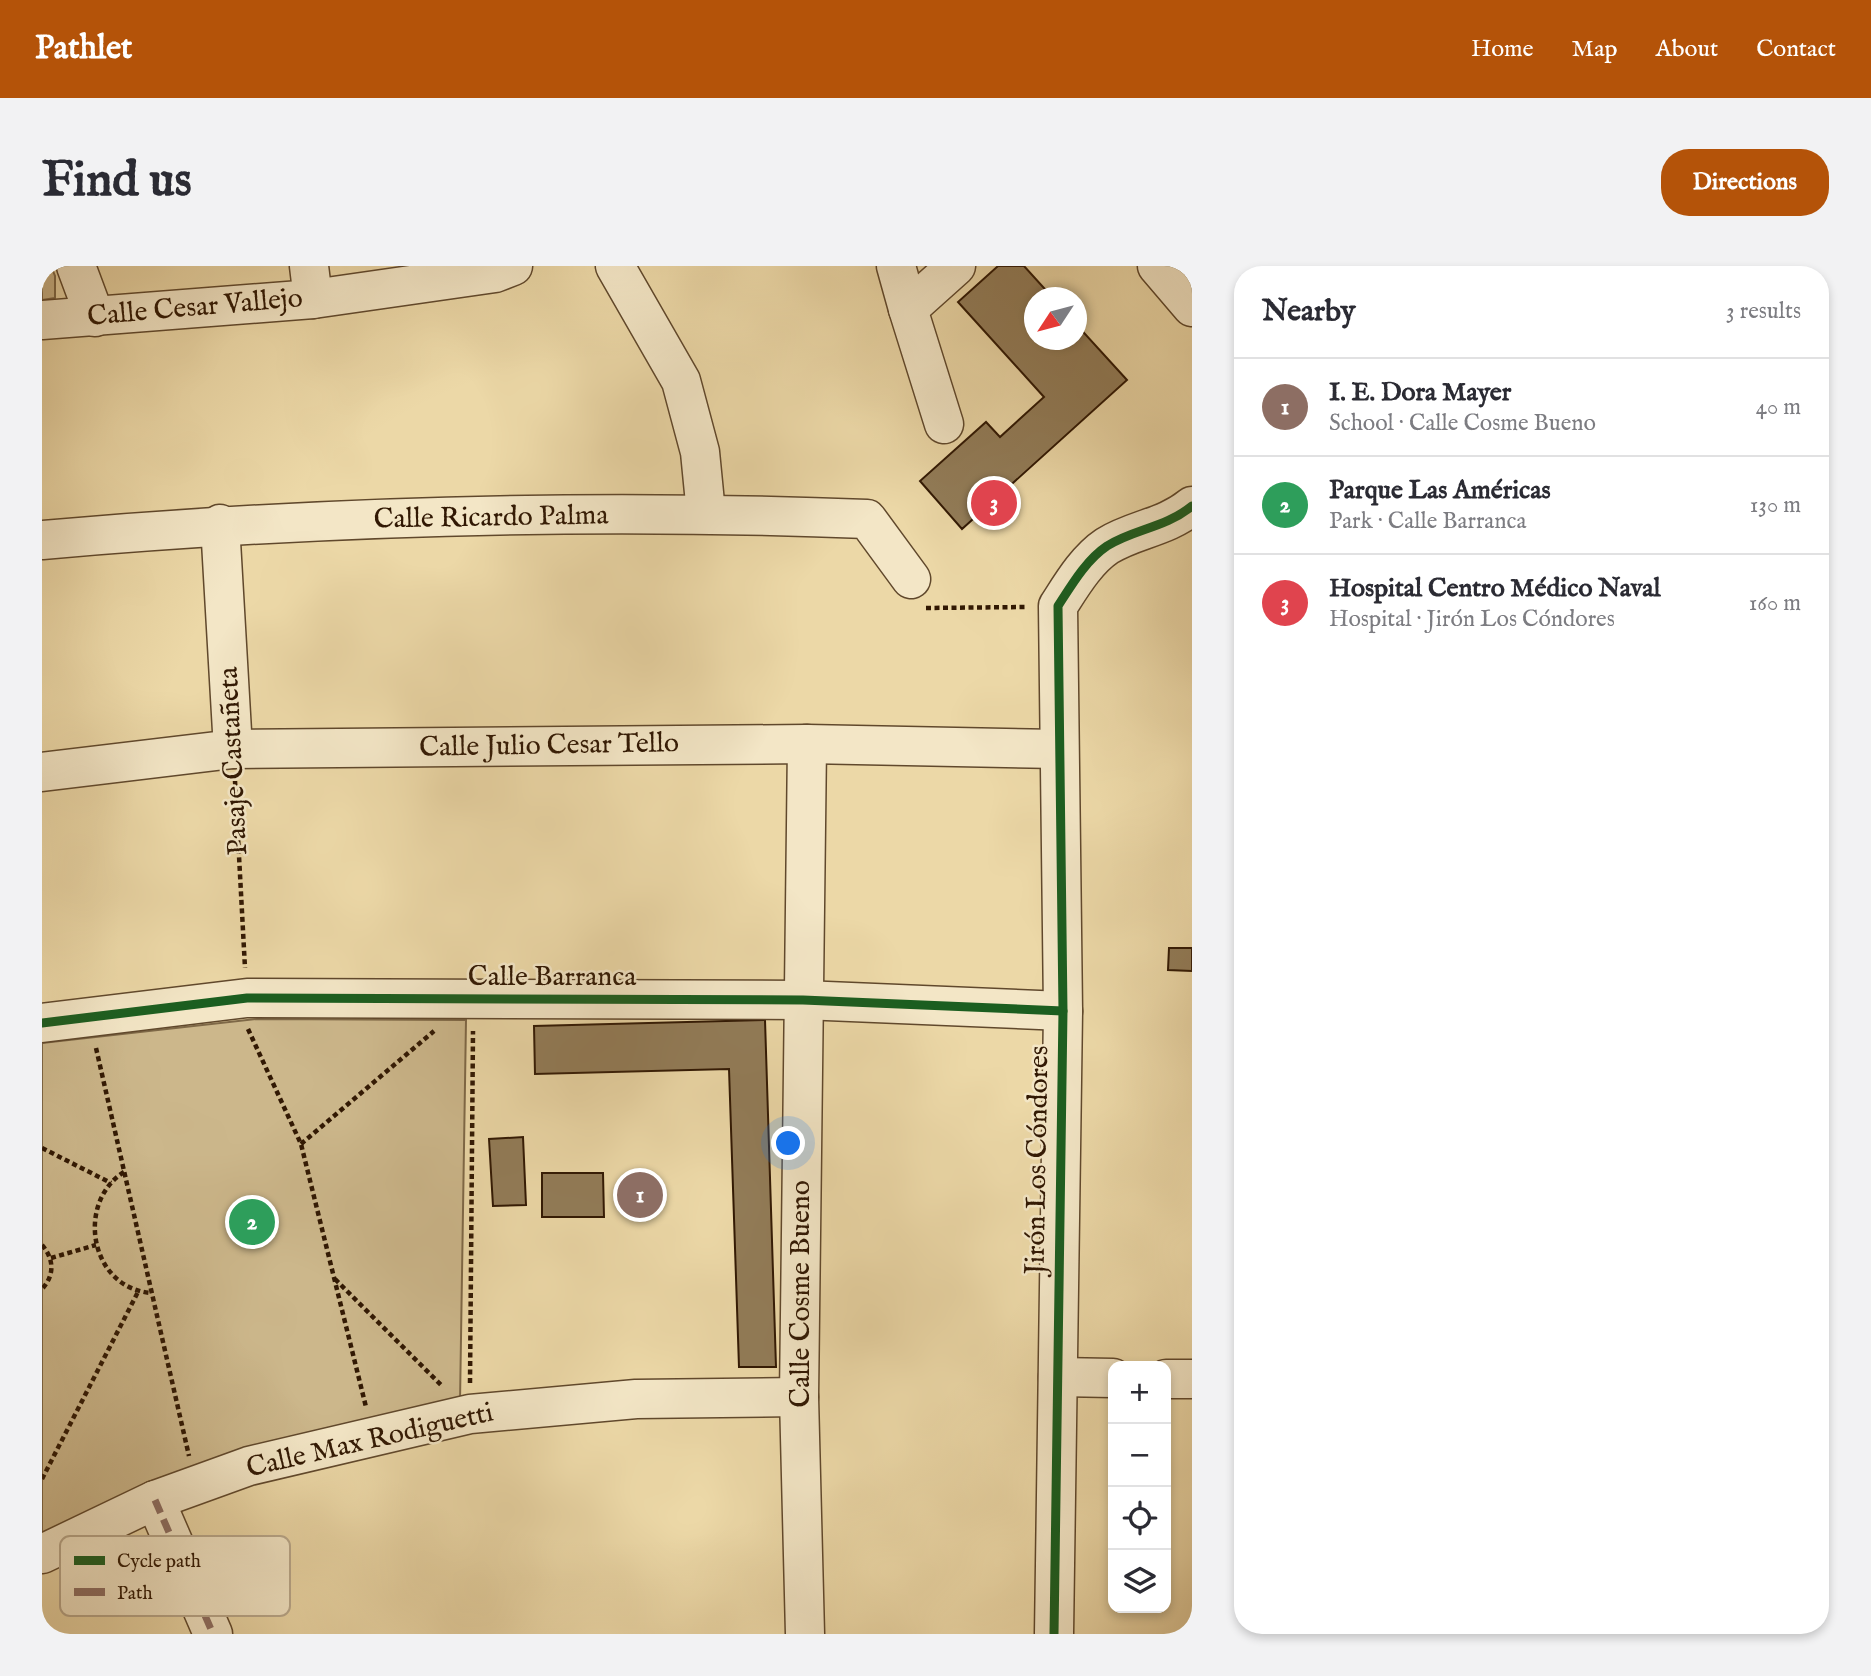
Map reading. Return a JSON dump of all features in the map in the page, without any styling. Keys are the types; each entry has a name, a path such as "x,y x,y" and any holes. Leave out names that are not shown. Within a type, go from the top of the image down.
{"street":[{"path":"76,266 95,317"},
{"name":"Calle Cesar Vallejo","path":"42,320 95,317 311,283 495,273 513,266"},
{"path":"615,266 681,381 699,452 706,513"},
{"path":"896,266 944,424"},
{"path":"908,309 956,266"},
{"path":"1157,266 1191,303"},
{"name":"Calle Ricardo Palma","path":"42,540 220,524 706,513 867,519 912,593"},
{"path":"1058,606 1078,575 1107,547 1186,521"},
{"name":"Pasaje Castañeta","path":"220,524 233,749"},
{"name":"Jirón Los Cóndores","path":"1054,1634 1063,1011 1058,606"},
{"name":"Calle Julio Cesar Tello","path":"42,772 233,749 807,744 1058,748"},
{"name":"Calle Cosme Bueno","path":"805,1634 799,1397 807,744"},
{"name":"Calle Barranca","path":"42,1023 241,999 803,1000 1063,1011"},
{"path":"1058,1377 1108,1378"},
{"path":"1171,1379 1192,1379"},
{"name":"Calle Max Rodiguetti","path":"80,1536 155,1500 249,1466 470,1414 636,1399 799,1397"},
{"path":"155,1500 171,1536"},
{"name":"Calle Max Rodiguetti","path":"42,1554 60,1545"},
{"path":"205,1616 213,1634"}],"path":[{"path":"912,593 1058,606"},
{"path":"241,999 301,1144 374,1438"},
{"path":"301,1144 473,999"},
{"path":"470,1414 473,999"},
{"path":"89,1018 196,1484"},
{"path":"42,1148 111,1183"},
{"path":"124,1172 111,1183 95,1210 93,1231 96,1245 109,1270 126,1284 152,1293"},
{"path":"42,1245 51,1258 50,1279 42,1289"},
{"path":"51,1258 96,1245"},
{"path":"334,1279 470,1414"},
{"path":"42,1479 139,1290"}],"shaded area":[{"path":"42,266 51,266 55,276 55,298 42,300"},
{"path":"257,1019 466,1020 460,1402 42,1536 42,1043"}],"building":[{"path":"998,266 1024,266 1043,287 1024,287 1024,350 1087,350 1087,336 1127,380 962,529 920,481 986,422 1000,437 1044,397 958,302"},
{"path":"1169,948 1192,948 1192,971 1168,970"},
{"path":"765,1020 776,1367 739,1367 729,1069 535,1074 534,1026"},
{"path":"523,1137 526,1205 493,1206 489,1139"},
{"path":"542,1173 603,1173 604,1217 542,1217"}],"marked path":[{"path":"155,1500 171,1536"},
{"path":"205,1616 213,1634"}],"cycle path":[{"path":"1054,1634 1063,1011 1058,606 1086,566 1107,546 1171,519 1192,506"},
{"path":"42,1023 247,998 803,1000 1063,1011"}],"place":[{"name":"Hospital Centro Médico Naval","path":"994,503"},
{"name":"I. E. Dora Mayer","path":"640,1195"},
{"name":"Parque Las Américas","path":"252,1222"}]}
